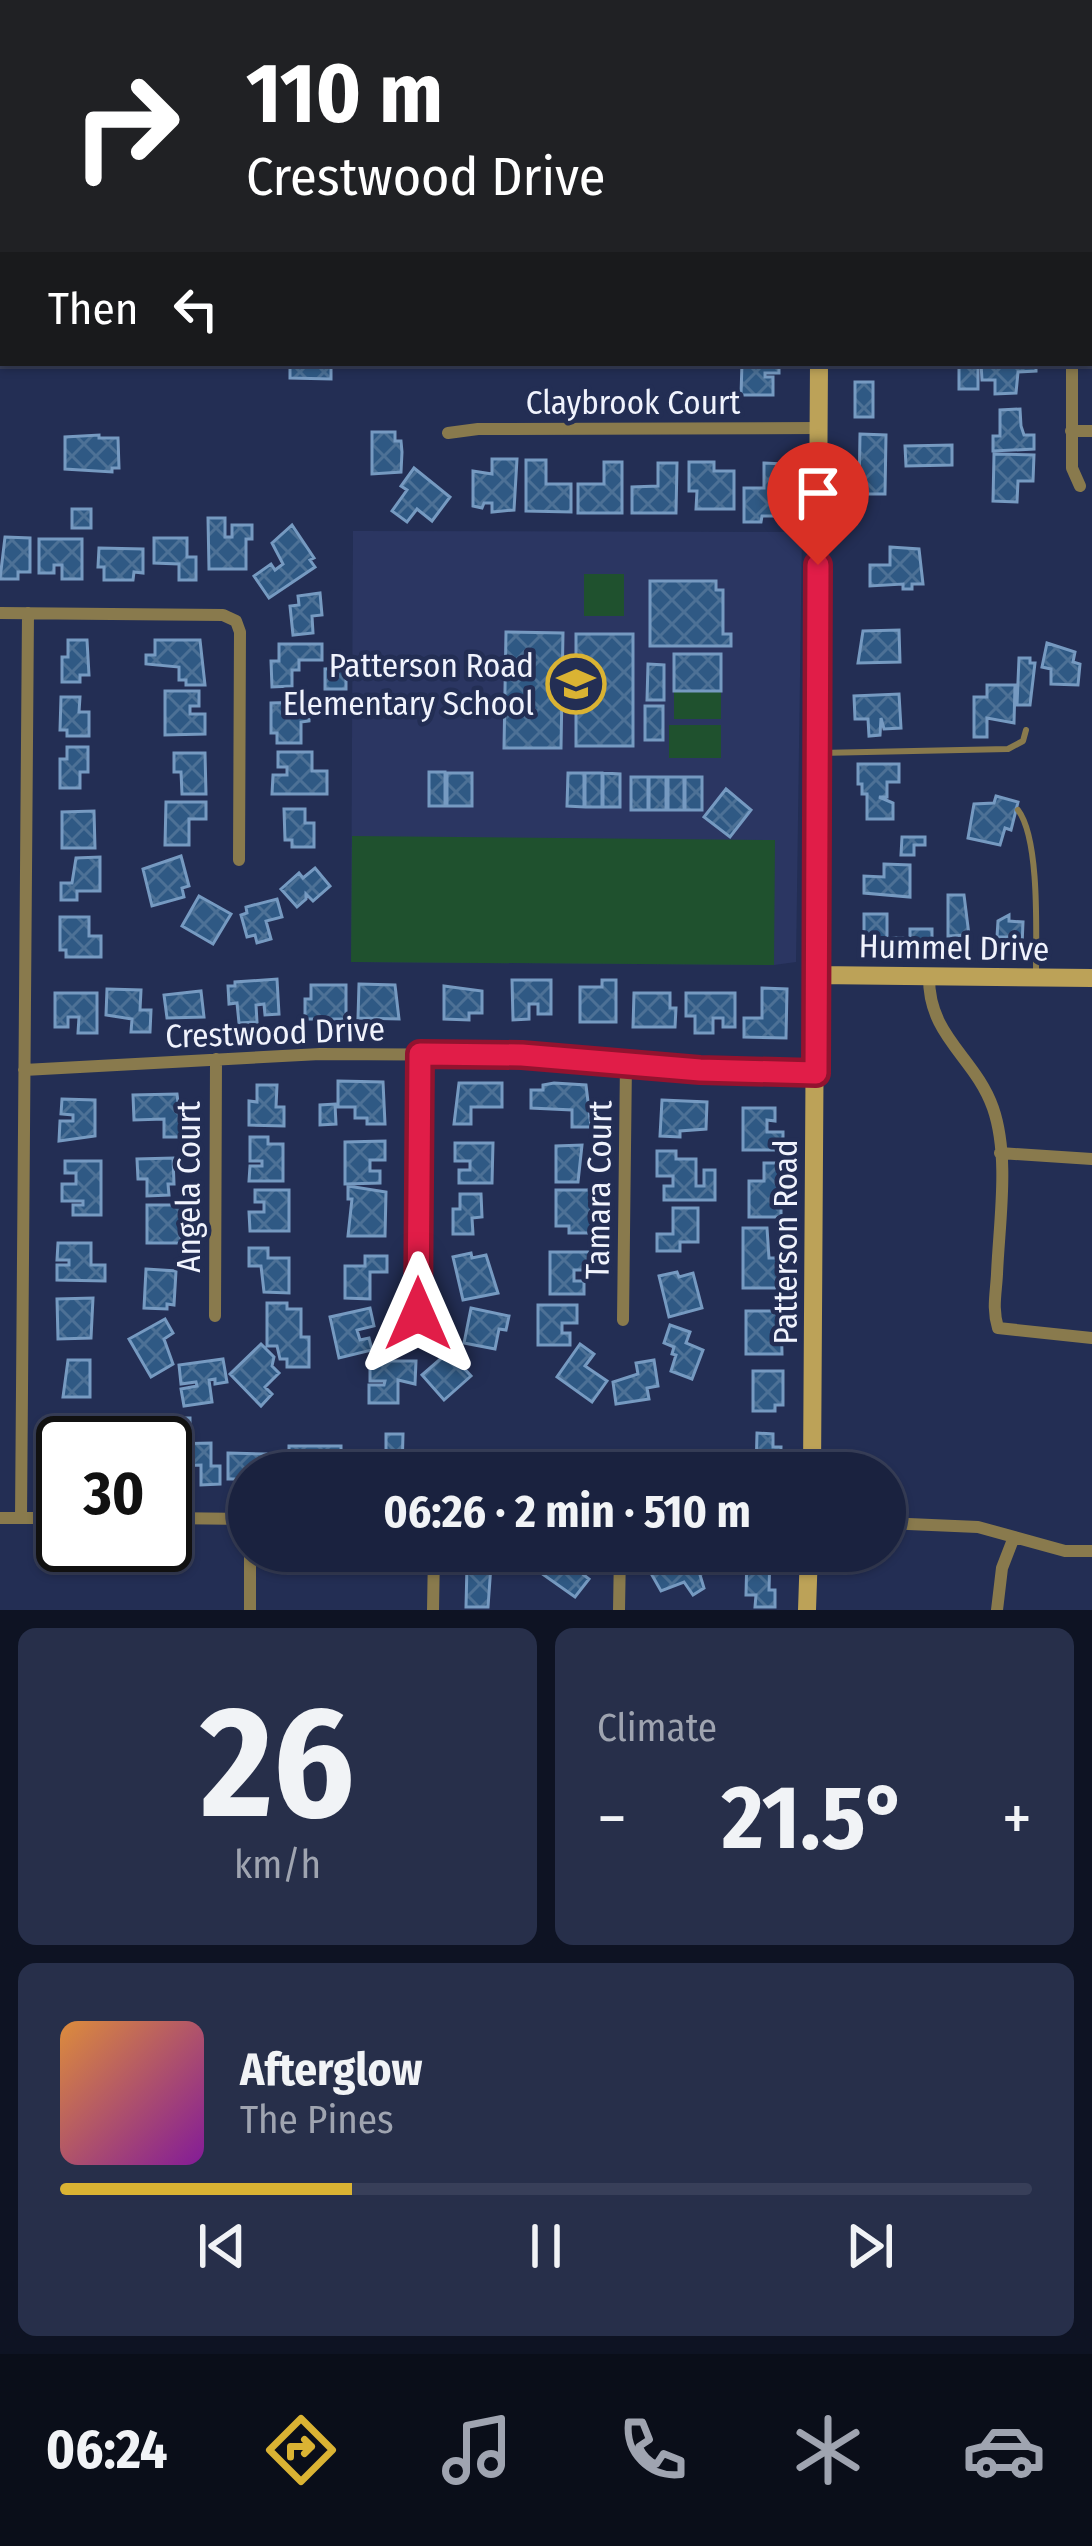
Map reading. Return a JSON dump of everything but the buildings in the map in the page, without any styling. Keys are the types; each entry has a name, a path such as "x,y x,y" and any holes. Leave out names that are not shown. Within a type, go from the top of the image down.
{"street":[{"name":"Patterson Road","path":"812,1452 819,366"},
{"path":"1072,366 1072,468 1080,486"},
{"name":"Claybrook Court","path":"448,433 819,428"},
{"path":"1071,431 1092,431"},
{"path":"0,613 223,615 236,620 240,632 239,860"},
{"path":"21,1518 28,613"},
{"name":"Hummel Drive","path":"816,975 1092,978"},
{"path":"929,978 929,1001 943,1033 974,1073 993,1108 1000,1153 992,1309 998,1328 1092,1338"},
{"path":"418,1314 420,1054"},
{"name":"Crestwood Drive","path":"25,1070 420,1054 816,1073"},
{"name":"Angela Court","path":"215,1316 216,1059"},
{"name":"Tamara Court","path":"623,1320 626,1062"},
{"path":"1000,1153 1092,1159"},
{"path":"0,1518 36,1518"},
{"path":"192,1519 228,1519"},
{"path":"906,1524 978,1527 1065,1551 1092,1551"},
{"path":"997,1610 1002,1568 1014,1537"},
{"path":"250,1572 250,1610"},
{"path":"434,1572 434,1610"},
{"path":"619,1610 620,1572"},
{"path":"807,1610 808,1572"}],"lane":[{"path":"818,753 1008,749 1023,741 1026,730"},
{"path":"1018,811 1026,824 1035,886 1036,978"}],"shaded area":[{"name":"Patterson Road Elementary School","path":"353,531 802,532 796,962 351,962"}],"green space":[{"path":"584,574 624,574 624,616 584,616"},
{"path":"674,691 721,692 721,719 674,719"},
{"path":"669,725 721,725 721,758 669,758"},
{"path":"352,836 775,840 774,965 351,962"}],"place":[{"name":"Patterson Road Elementary School","path":"576,684"}],"route":[{"path":"418,1314 420,1054 522,1055 700,1070 816,1073 818,565"}]}
